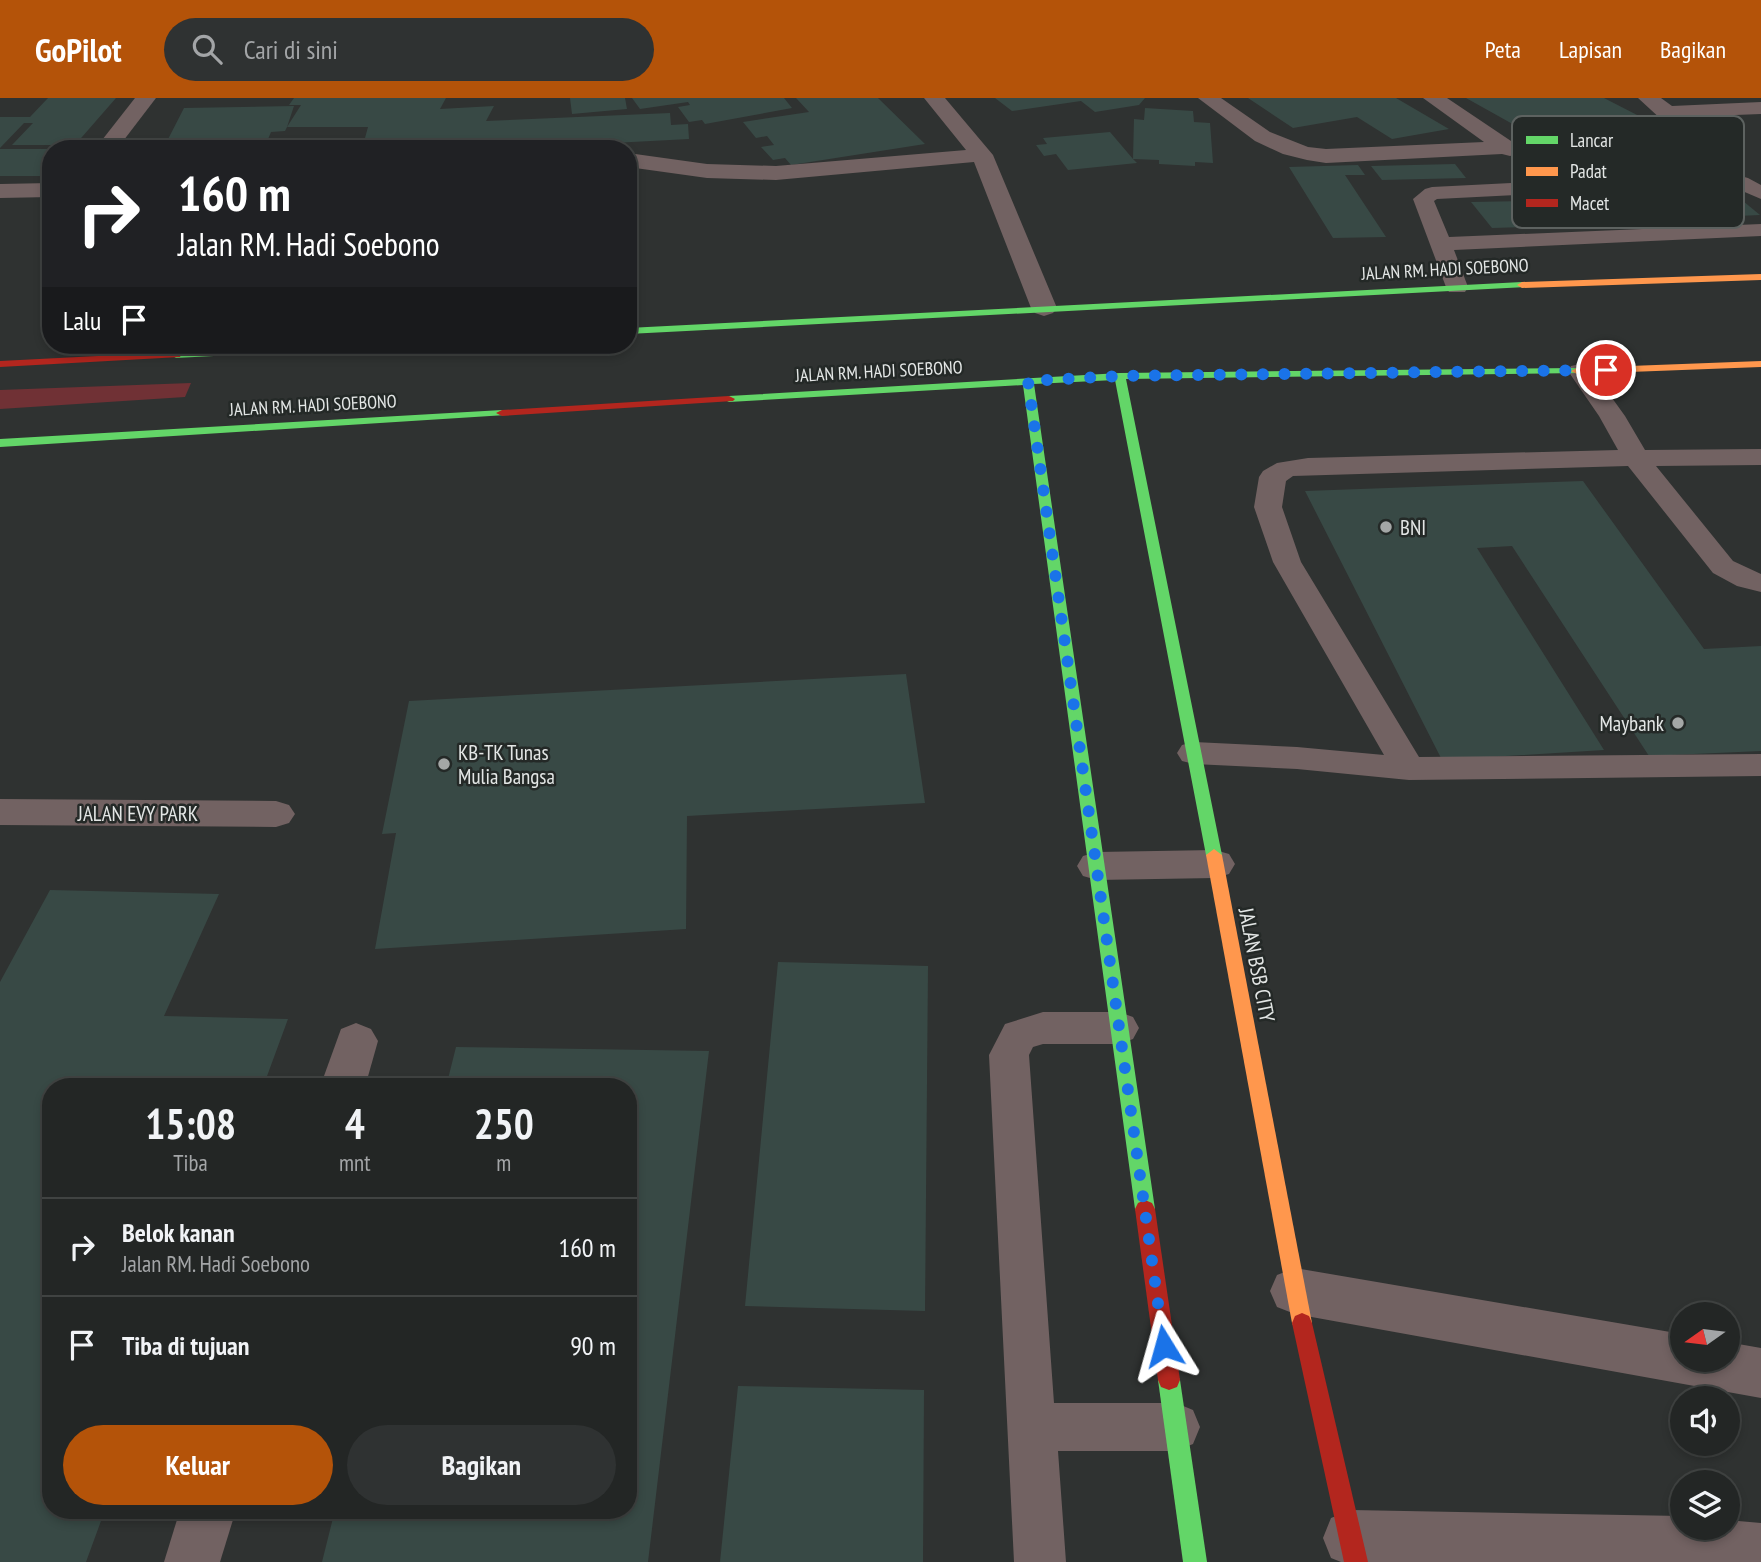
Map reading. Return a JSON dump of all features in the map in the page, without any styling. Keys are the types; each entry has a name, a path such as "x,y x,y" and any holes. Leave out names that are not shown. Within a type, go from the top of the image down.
{"main road":[{"name":"JALAN RM. HADI SOEBONO","path":"637,331 1457,287 1761,277"},
{"path":"0,364 192,354"},
{"name":"JALAN RM. HADI SOEBONO","path":"0,443 1120,376 1580,371 1761,364"},
{"name":"JALAN BSB CITY","path":"1120,376 1295,1291 1353,1550"},
{"path":"1028,381 1195,1562"}],"street":[{"path":"113,140 146,98"},
{"path":"934,98 982,155 1044,308"},
{"path":"1209,98 1272,144 1305,154 1510,149"},
{"path":"1433,98 1510,149"},
{"path":"1648,98 1671,116"},
{"path":"1667,112 1761,108"},
{"path":"637,161 707,171 776,173 982,155"},
{"path":"0,191 42,190"},
{"name":"JALAN EVY PARK","path":"0,812 276,814"},
{"path":"1097,866 1215,864"},
{"path":"345,1078 356,1041"},
{"path":"1295,1291 1670,1357"},
{"path":"1740,1369 1761,1373"},
{"path":"192,1562 205,1519"},
{"path":"1353,1550 1691,1553 1761,1551"}],"lane":[{"path":"1744,184 1761,193"},
{"path":"1457,287 1423,199 1432,193 1512,189"},
{"path":"1441,244 1761,230"},
{"path":"1580,371 1612,416 1637,460 1723,567 1747,580 1761,583"},
{"path":"1409,769 1287,562 1268,507 1273,477 1286,469 1308,466 1534,459 1761,457"},
{"path":"1194,753 1297,758 1409,769 1761,765"},
{"path":"1040,1562 1009,1055 1019,1035 1043,1028 1119,1028"},
{"path":"1032,1427 1176,1427"}],"shaded area":[{"path":"191,383 185,397 0,409 0,390"}],"building":[{"path":"48,98 116,98 79,140 42,140 42,145 12,145 33,123 24,123 0,148 0,117 30,117"},
{"path":"294,98 446,98 440,109 494,106 486,121 670,113 671,125 688,124 689,139 637,142 364,140 368,127 287,127 301,105 289,105"},
{"path":"570,98 625,98 627,109 572,114"},
{"path":"632,98 784,98 792,108 705,124 702,120 689,122 678,107 690,105 688,102 640,109"},
{"path":"796,98 878,98 925,144 791,165 785,158 773,160 761,147 774,145 767,136 756,138 743,122 809,112"},
{"path":"995,98 1145,98 1139,105 1095,112 1081,101 1012,111"},
{"path":"1248,98 1396,98 1449,129 1392,139 1357,117 1293,128"},
{"path":"1466,98 1604,98 1639,116 1512,116 1512,124"},
{"path":"294,106 285,131 271,132 268,140 168,140 184,108"},
{"path":"1145,108 1193,111 1194,122 1210,123 1213,163 1195,162 1195,166 1133,159 1134,119 1144,120"},
{"path":"1110,132 1137,163 1068,170 1056,154 1044,156 1036,145 1047,144 1043,138"},
{"path":"0,149 42,149 42,176 0,176"},
{"path":"1455,164 1466,178 1382,180 1371,166"},
{"path":"1358,165 1365,175 1345,175 1386,237 1333,238 1289,167"},
{"path":"1512,201 1512,227 1492,228 1471,202"},
{"path":"1744,202 1760,215 1744,216"},
{"path":"1583,481 1704,649 1761,646 1761,751 1649,756 1512,546 1477,548 1604,750 1442,760 1305,491"},
{"path":"906,674 925,803 687,816 686,929 375,949 396,833 382,834 409,701"},
{"path":"50,890 219,894 164,1016 288,1019 266,1078 42,1078 42,1519 102,1519 86,1562 0,1562 0,982"},
{"path":"778,962 928,966 925,1311 745,1306"},
{"path":"456,1047 709,1051 648,1562 322,1562 333,1519 637,1519 637,1078 448,1078"},
{"path":"738,1386 924,1390 923,1562 720,1562"}],"traffic: fast":[{"path":"637,331 1522,285"},
{"path":"176,355 195,354"},
{"path":"729,399 1120,376 1577,371"},
{"path":"1120,376 1214,855"},
{"path":"1028,381 1145,1209"},
{"path":"0,443 502,413"},
{"path":"1169,1380 1195,1562"}],"traffic: slow":[{"path":"1522,285 1761,277"},
{"path":"1577,371 1761,364"},
{"path":"1214,855 1302,1323"}],"traffic: jam":[{"path":"0,364 176,355"},
{"path":"502,413 729,399"},
{"path":"1145,1209 1169,1380"},
{"path":"1302,1323 1356,1562"}],"place":[{"name":"BNI","path":"1386,527"},
{"name":"Maybank","path":"1678,723"},
{"name":"KB-TK Tunas Mulia Bangsa","path":"444,764"}],"route":[{"path":"1164,1346 1028,381 1120,376 1606,370"}]}
